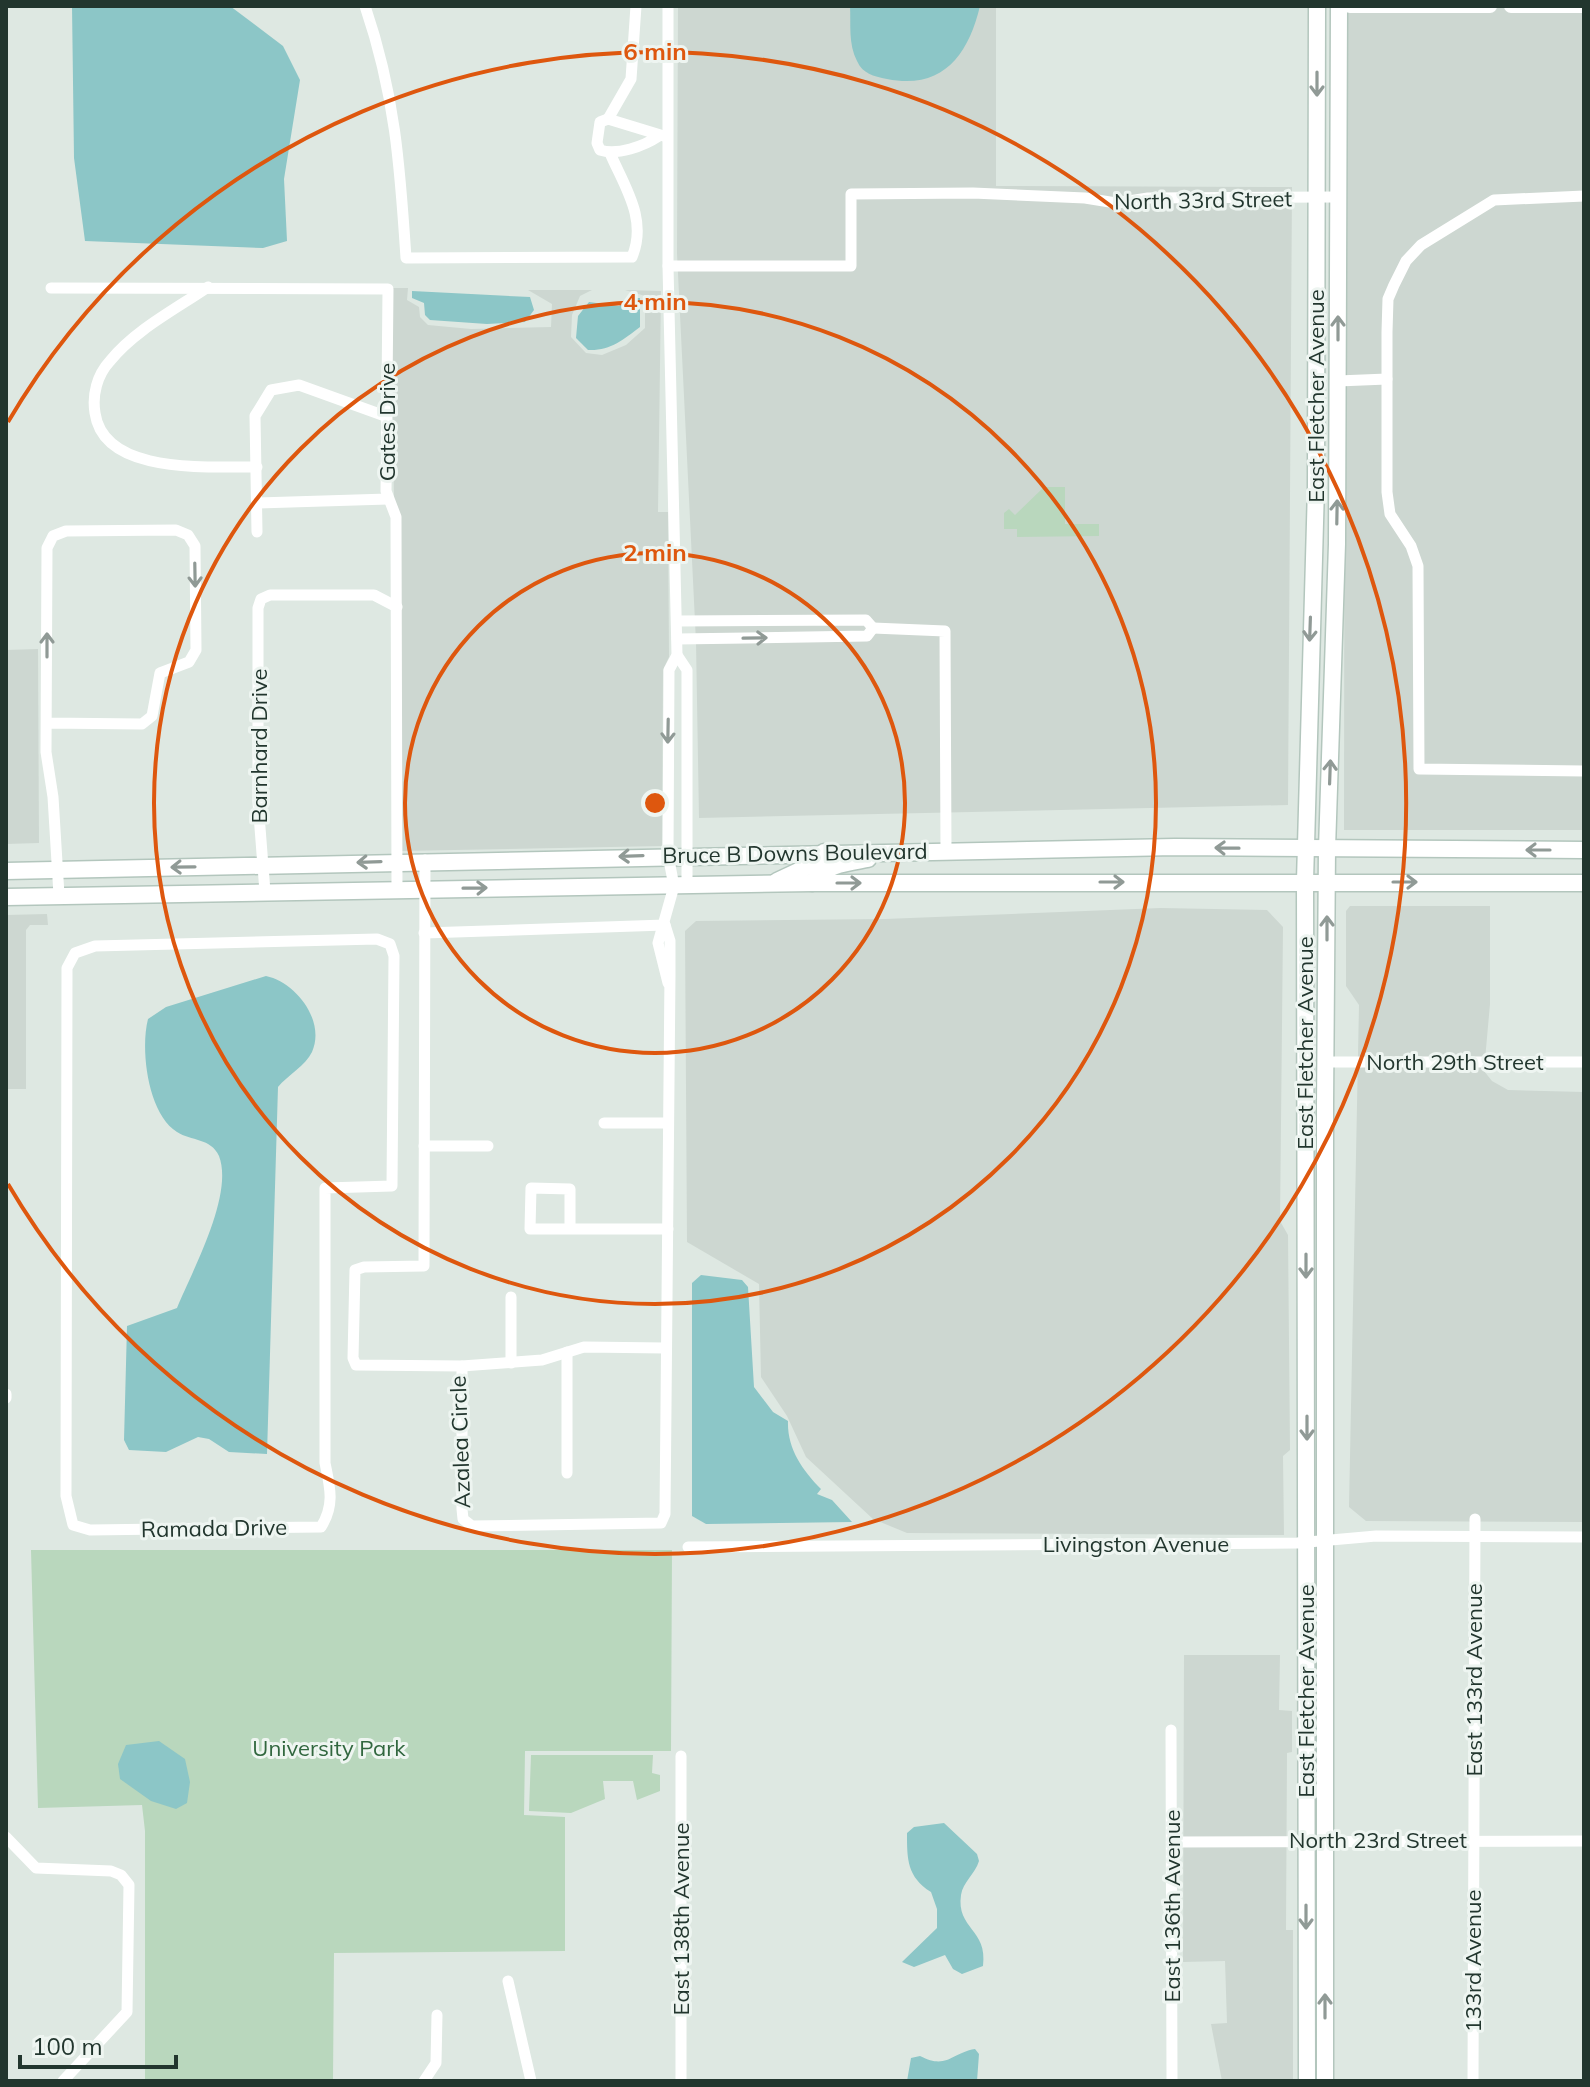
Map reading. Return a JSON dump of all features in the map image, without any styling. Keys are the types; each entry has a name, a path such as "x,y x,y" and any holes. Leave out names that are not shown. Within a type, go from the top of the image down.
{"main road":[{"name":"East Fletcher Avenue","path":"1317,6 1316,487 1305,881 1306,1132 1325,1840 1325,2081"},
{"name":"East Fletcher Avenue","path":"1307,2081 1305,1839 1325,1244 1327,849 1338,381 1339,6"},
{"name":"Bruce B Downs Boulevard","path":"6,871 946,850 1584,850"},
{"path":"812,883 822,871 835,865 913,851"},
{"path":"772,884 809,866 824,852"},
{"name":"Bruce B Downs Boulevard","path":"6,897 812,883 1584,883"},
{"path":"1306,1132 1316,1170 1316,1213 1325,1244"}],"street":[{"path":"365,6 380,49 398,138 406,258 632,257 637,245 632,195 619,176 610,153"},
{"path":"608,119 631,79 636,6"},
{"path":"668,6 663,136 677,621 677,655 669,670 668,855 681,886"},
{"path":"1350,6 1490,6"},
{"path":"1511,6 1584,6"},
{"path":"608,119 647,128 663,136 647,144 610,153 600,150 597,129 600,122 608,119"},
{"name":"North 33rd Street","path":"668,266 851,266 851,194 973,193 1085,198 1116,203 1148,198 1338,197"},
{"path":"1584,196 1494,200 1421,245 1406,261 1388,299 1386,475 1390,514 1411,546 1418,566 1419,769 1584,771"},
{"path":"208,287 124,346 107,364 97,382 93,402 96,421 114,447 162,465 257,467"},
{"name":"Gates Drive","path":"51,288 388,289 385,416 388,499 396,517 397,889"},
{"path":"1338,381 1387,379"},
{"path":"257,532 255,416 263,398 283,385 299,385 385,416"},
{"path":"258,503 388,499"},
{"path":"47,723 142,724 152,716 160,673 189,662 196,650 195,546 188,535 176,530 66,531 53,536 47,548 46,752 59,895"},
{"name":"Barnhard Drive","path":"265,892 261,866 258,608 261,599 270,595 374,595 397,607"},
{"path":"677,621 866,620 873,628 945,631 946,850"},
{"path":"677,639 867,636 873,628"},
{"path":"677,655 687,670 688,854 681,886"},
{"name":"Azalea Circle","path":"425,860 424,1266 364,1267 355,1270 353,1358 356,1365 368,1368 462,1366 463,1519 472,1526 652,1526 661,1523 665,1514 670,941 665,925"},
{"name":"Azalea Circle","path":"668,983 658,943 681,886"},
{"path":"424,933 665,925"},
{"path":"638,927 658,943"},
{"name":"Ramada Drive","path":"377,939 390,944 394,956 392,1186 325,1188 325,1463 332,1501 328,1516 321,1527 81,1529 73,1525 66,1496 67,968 75,953 95,946 253,941 377,939"},
{"name":"North 29th Street","path":"1326,1062 1584,1062"},
{"path":"604,1123 668,1123"},
{"path":"424,1146 488,1146"},
{"path":"570,1229 570,1189 531,1188 530,1229 570,1229 668,1229"},
{"path":"511,1297 511,1363"},
{"path":"462,1366 542,1360 584,1347 665,1348"},
{"path":"567,1352 567,1473"},
{"name":"East 133rd Avenue","path":"1474,1841 1475,1519"},
{"name":"Livingston Avenue","path":"688,1547 1584,1537"},
{"name":"East 136th Avenue","path":"1171,1730 1172,2081"},
{"name":"East 138th Avenue","path":"681,1756 681,2081"},
{"path":"6,1837 36,1868 111,1871 121,1875 129,1885 127,2012 63,2081"},
{"name":"North 23rd Street","path":"1172,1842 1305,1839 1584,1841"},
{"name":"133rd Avenue","path":"1473,2081 1474,1841"},
{"path":"508,1981 531,2081"},
{"path":"424,2081 436,2063 437,2015"}],"shaded area":[{"path":"678,6 996,6 996,186 1292,187 1288,805 699,818 696,642 677,253"},
{"path":"1345,6 1584,6 1584,830 1344,830"},
{"path":"391,288 408,288 407,300 419,307 420,317 428,325 471,329 551,327 552,304 528,290 592,290 580,296 572,315 571,337 586,353 602,355 626,345 645,328 645,296 625,290 661,291 658,512 668,512 669,657 663,670 662,846 399,851"},
{"path":"38,649 39,843 6,844 6,650"},
{"path":"1350,906 1490,906 1490,1004 1484,1071 1492,1081 1508,1090 1584,1092 1584,1522 1366,1521 1349,1507 1359,1005 1346,986 1346,911"},
{"path":"1161,908 1267,910 1283,927 1280,1221 1288,1235 1290,1450 1283,1456 1284,1535 907,1533 873,1519 806,1457 787,1416 761,1377 759,1284 687,1242 685,931 696,921 885,919"},
{"path":"47,914 48,925 30,925 26,930 26,1089 6,1089 6,915"},
{"path":"1184,1655 1280,1655 1279,1710 1292,1711 1292,1752 1287,1753 1286,1930 1293,1930 1293,2081 1222,2081 1211,2024 1227,2023 1225,1961 1183,1962"}],"green space":[{"path":"1044,487 1065,487 1065,524 1099,524 1099,536 1017,537 1017,529 1004,529 1004,513 1009,509 1015,515"},
{"name":"University Park","path":"31,1550 672,1550 671,1751 525,1751 524,1815 565,1817 565,1951 334,1953 333,2081 145,2081 145,1831 142,1805 38,1808"},
{"path":"531,1755 653,1755 652,1773 660,1775 660,1791 637,1800 633,1781 603,1781 605,1799 571,1813 529,1811"}],"water":[{"path":"72,6 230,6 283,46 300,80 284,179 287,241 263,248 85,241 74,158"},
{"path":"850,6 980,6 968,40 950,65 937,74 906,81 873,75 859,65 851,41"},
{"path":"412,291 530,297 534,310 525,322 487,324 430,320 425,315 424,303 412,298"},
{"path":"630,298 640,298 640,327 628,336 610,347 596,350 588,350 576,338 578,316 589,302 619,306"},
{"path":"266,976 297,994 315,1027 315,1040 309,1057 278,1087 267,1454 229,1452 209,1439 198,1437 166,1452 129,1450 124,1440 127,1326 177,1308 209,1233 221,1191 222,1172 219,1156 211,1146 177,1132 159,1111 146,1064 148,1019 166,1007"},
{"path":"701,1275 742,1280 748,1287 754,1387 773,1412 788,1421 793,1449 821,1489 817,1494 832,1500 852,1522 706,1524 692,1516 692,1283"},
{"path":"159,1741 185,1759 190,1782 187,1803 176,1809 151,1801 120,1779 118,1764 126,1745"},
{"path":"944,1823 977,1854 979,1861 962,1890 961,1906 967,1923 981,1944 983,1966 962,1974 953,1969 945,1955 914,1967 902,1962 937,1928 937,1909 931,1892 917,1880 910,1867 907,1833 914,1827"},
{"path":"975,2049 979,2054 977,2081 907,2081 911,2058 920,2056 943,2061"}]}
